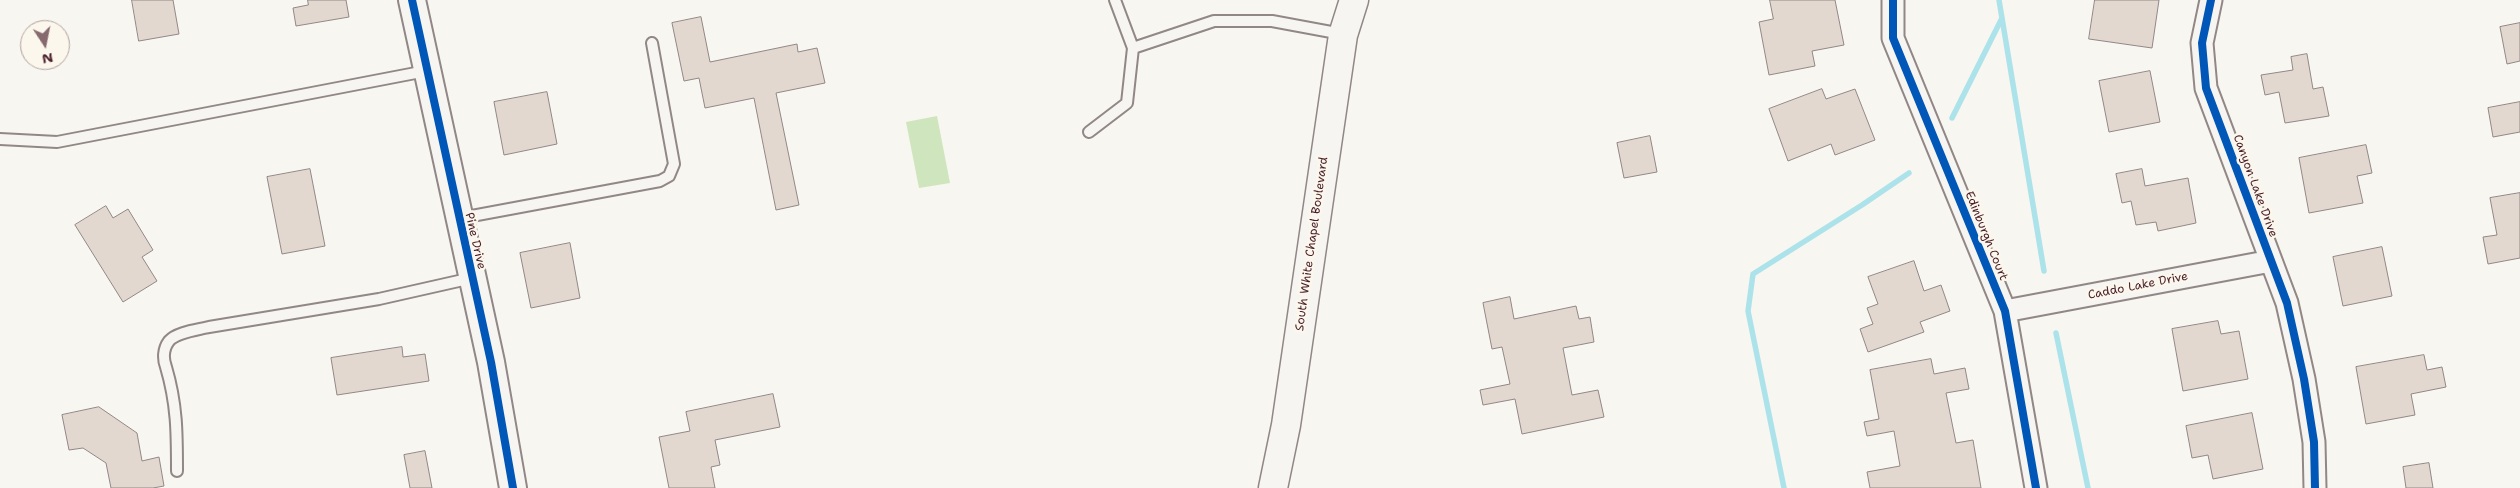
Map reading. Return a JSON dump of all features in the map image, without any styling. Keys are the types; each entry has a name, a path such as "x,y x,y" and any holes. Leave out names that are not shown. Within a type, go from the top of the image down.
{"main road":[{"name":"South White Chapel Boulevard","path":"1273,488 1288,415 1343,35 1354,0"}],"street":[{"name":"Pine Drive","path":"412,0 491,362 513,488"},
{"name":"Edinburgh Court","path":"1893,0 1893,38 2005,311 2036,488"},
{"name":"Canyon Lake Drive","path":"2211,0 2202,43 2206,88 2287,303 2304,379 2314,442 2315,488"},
{"name":"Caddo Lake Drive","path":"2005,311 2271,261"}],"lane":[{"path":"1089,132 1127,104 1133,48 1115,0"},
{"path":"1133,48 1214,21 1272,21 1343,35"},
{"path":"459,218 660,181 669,176 674,164 652,43"},
{"path":"0,139 57,142 426,71"},
{"path":"177,471 178,418 174,394 164,360 165,350 170,340 184,333 209,327 379,299 472,278"}],"green space":[{"path":"937,116 950,183 919,188 906,122"}],"building":[{"path":"132,0 173,0 179,34 139,41"},
{"path":"308,0 346,0 349,17 296,26 293,8 308,5"},
{"path":"1770,0 1835,0 1844,45 1812,51 1815,66 1769,75 1759,22 1773,19"},
{"path":"2095,0 2159,0 2152,48 2089,39"},
{"path":"701,17 710,62 797,44 798,52 817,48 825,83 776,93 799,205 776,210 754,98 705,108 699,78 684,81 672,23"},
{"path":"2520,23 2520,61 2507,64 2500,27"},
{"path":"2307,54 2313,89 2323,87 2329,116 2285,123 2279,92 2265,95 2261,75 2293,70 2291,57"},
{"path":"2150,71 2160,122 2109,132 2099,81"},
{"path":"1822,89 1826,99 1855,89 1875,140 1835,155 1831,144 1788,161 1769,109"},
{"path":"547,92 557,144 504,155 494,102"},
{"path":"2520,102 2520,132 2493,137 2488,108"},
{"path":"1650,136 1657,172 1624,178 1617,143"},
{"path":"2366,145 2372,173 2357,176 2363,203 2309,213 2299,158"},
{"path":"310,169 325,246 282,254 267,177"},
{"path":"2142,169 2145,186 2188,178 2196,223 2158,231 2156,222 2136,225 2131,201 2122,203 2116,174"},
{"path":"2520,193 2520,258 2488,264 2483,237 2497,235 2490,198"},
{"path":"106,206 113,218 128,209 153,250 142,257 157,281 123,302 75,225"},
{"path":"570,243 580,298 531,308 520,253"},
{"path":"2382,247 2392,296 2343,306 2333,257"},
{"path":"1914,261 1924,291 1941,285 1950,311 1920,322 1924,332 1868,352 1860,329 1873,324 1867,308 1878,304 1868,277"},
{"path":"1510,297 1514,319 1576,306 1579,319 1590,317 1594,342 1563,348 1572,395 1598,390 1604,417 1522,434 1515,399 1483,405 1480,390 1510,384 1502,347 1492,349 1483,303"},
{"path":"2218,321 2221,334 2239,331 2248,379 2183,391 2172,329"},
{"path":"402,347 403,357 425,354 429,381 337,395 331,358"},
{"path":"2424,355 2427,370 2442,367 2446,387 2411,394 2415,415 2366,424 2356,367"},
{"path":"1931,359 1934,374 1965,368 1969,389 1946,393 1956,443 1973,440 1981,488 1870,488 1867,472 1900,466 1894,431 1867,436 1864,422 1879,419 1870,370"},
{"path":"773,394 780,427 715,440 720,465 711,467 715,488 669,488 659,437 690,431 686,412"},
{"path":"99,407 137,433 142,461 159,457 164,486 153,488 111,488 106,463 83,448 69,450 62,415"},
{"path":"2252,413 2263,469 2213,479 2208,455 2192,458 2186,426"},
{"path":"425,451 432,488 410,488 404,455"},
{"path":"2429,463 2433,488 2406,488 2403,467"}],"waterway":[{"path":"1999,0 2044,271"},
{"path":"1952,118 2002,18"},
{"path":"1784,488 1748,311 1753,274 1909,173"},
{"path":"2056,333 2088,488"}],"cycle path":[{"path":"412,0 491,362 513,488"},
{"path":"1893,0 1893,38 2005,311 2036,488"},
{"path":"2211,0 2202,43 2206,88 2287,303 2304,379 2314,442 2315,488"}]}
